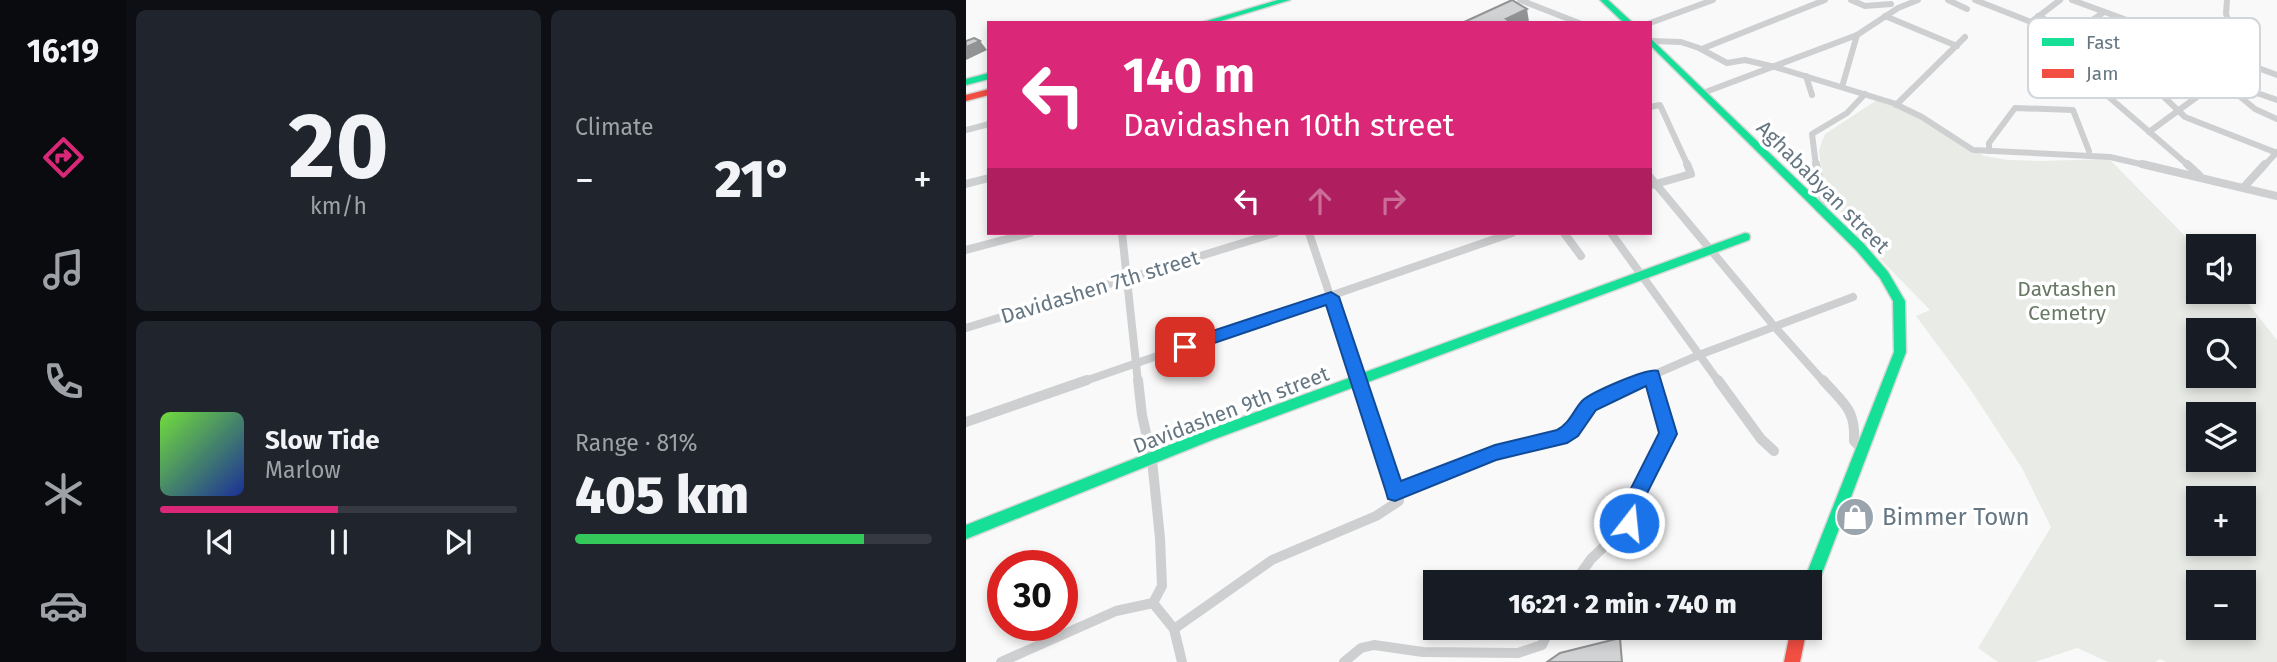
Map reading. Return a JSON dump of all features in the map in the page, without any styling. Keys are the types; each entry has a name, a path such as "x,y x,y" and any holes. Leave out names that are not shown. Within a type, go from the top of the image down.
{"street":[{"path":"1229,21 1286,0"},
{"path":"1213,21 1302,0"},
{"path":"1520,0 1574,21"},
{"path":"1604,0 1627,21"},
{"path":"1652,22 1710,0"},
{"path":"1704,48 1825,0"},
{"path":"1851,0 1865,6 1894,6 1918,0"},
{"path":"1885,0 1894,6"},
{"path":"1948,0 1968,9"},
{"path":"1975,0 2028,21"},
{"path":"2036,18 2060,0"},
{"path":"2072,0 2121,18"},
{"path":"2227,0 2228,18"},
{"path":"1703,93 1857,35 1885,16 1894,6"},
{"path":"2094,18 2104,12"},
{"path":"1885,16 1957,46"},
{"path":"2038,16 2042,18"},
{"path":"1842,87 1857,35"},
{"path":"1896,104 1965,37"},
{"path":"1652,41 1668,39 1704,48 1727,63 1745,60 1775,67 1896,104 1922,117 1972,150 2108,152 2120,159"},
{"name":"Aghababyan street","path":"1652,43 1884,275 1899,301 1900,352 1816,570"},
{"path":"2260,69 2277,75"},
{"path":"1806,76 1812,95"},
{"path":"966,86 987,79"},
{"path":"966,86 987,85"},
{"path":"966,99 987,93"},
{"path":"1819,209 1824,204 1815,167 1812,134 1847,113 1865,94"},
{"path":"2260,94 2277,100"},
{"path":"2109,98 2201,177"},
{"path":"2165,98 2177,111 2277,152 2244,187"},
{"path":"2148,132 2195,98"},
{"path":"2241,98 2255,110 2277,119"},
{"path":"1652,107 1660,105 1691,174 1652,182 1774,326 1849,409 1855,422 1854,441 1863,450"},
{"path":"1989,150 1993,137 2015,108 2063,107 2073,110 2076,115 2089,151"},
{"path":"966,130 987,125"},
{"path":"1989,150 2120,159 2277,196"},
{"path":"966,184 987,179"},
{"path":"966,250 1022,235"},
{"path":"1122,235 1142,415 1152,460 1162,586 1153,603"},
{"name":"Davidashen 7th street","path":"966,328 1268,235"},
{"path":"1174,629 1197,617 1241,580 1276,557 1393,507 1399,501 1310,235"},
{"path":"966,422 1506,235"},
{"path":"1565,235 1581,256"},
{"path":"1613,235 1761,439 1773,451"},
{"name":"Davidashen 9th street","path":"966,532 1231,428 1745,237"},
{"path":"1395,492 1495,453 1561,437 1572,431 1590,405 1699,355 1853,297"},
{"path":"1583,570 1629,523 1631,505 1668,434 1652,376"},
{"path":"1153,603 1174,629 1182,662"},
{"path":"1001,662 1083,627 1114,610 1153,603"},
{"path":"1345,662 1361,648 1374,645 1423,652 1518,653 1542,645 1547,640"},
{"path":"1792,662 1797,640"}],"green space":[{"name":"Davtashen Cemetry","path":"1877,100 1907,110 1984,156 2043,161 2109,159 2186,237 2186,304 2248,304 2277,340 2277,662 2167,662 2160,659 2155,662 2108,662 2077,648 2035,662 1998,662 1978,648 2051,527 2022,468 1968,386 1916,316 1930,310 1849,227 1830,199 1822,179 1819,150 1825,134"}],"building":[{"path":"1512,0 1527,9 1506,19 1509,21 1466,21"},
{"path":"974,38 980,41 966,47 966,41"},
{"path":"1620,640 1622,662 1547,662 1560,653"}],"traffic: fast":[{"path":"1211,21 1286,0"},
{"path":"1604,0 1627,21"},
{"path":"1652,42 1860,247 1884,275 1899,301 1900,352 1815,570"},
{"path":"966,82 987,77"},
{"path":"966,532 1207,436 1745,237"}],"traffic: jam":[{"path":"966,98 987,93"},
{"path":"1792,662 1797,640"}],"place":[{"name":"Bimmer Town","path":"1855,517"}],"route":[{"path":"1185,347 1331,297 1395,492 1495,453 1561,437 1572,431 1590,405 1652,376 1668,434 1631,505 1629,523"}]}
